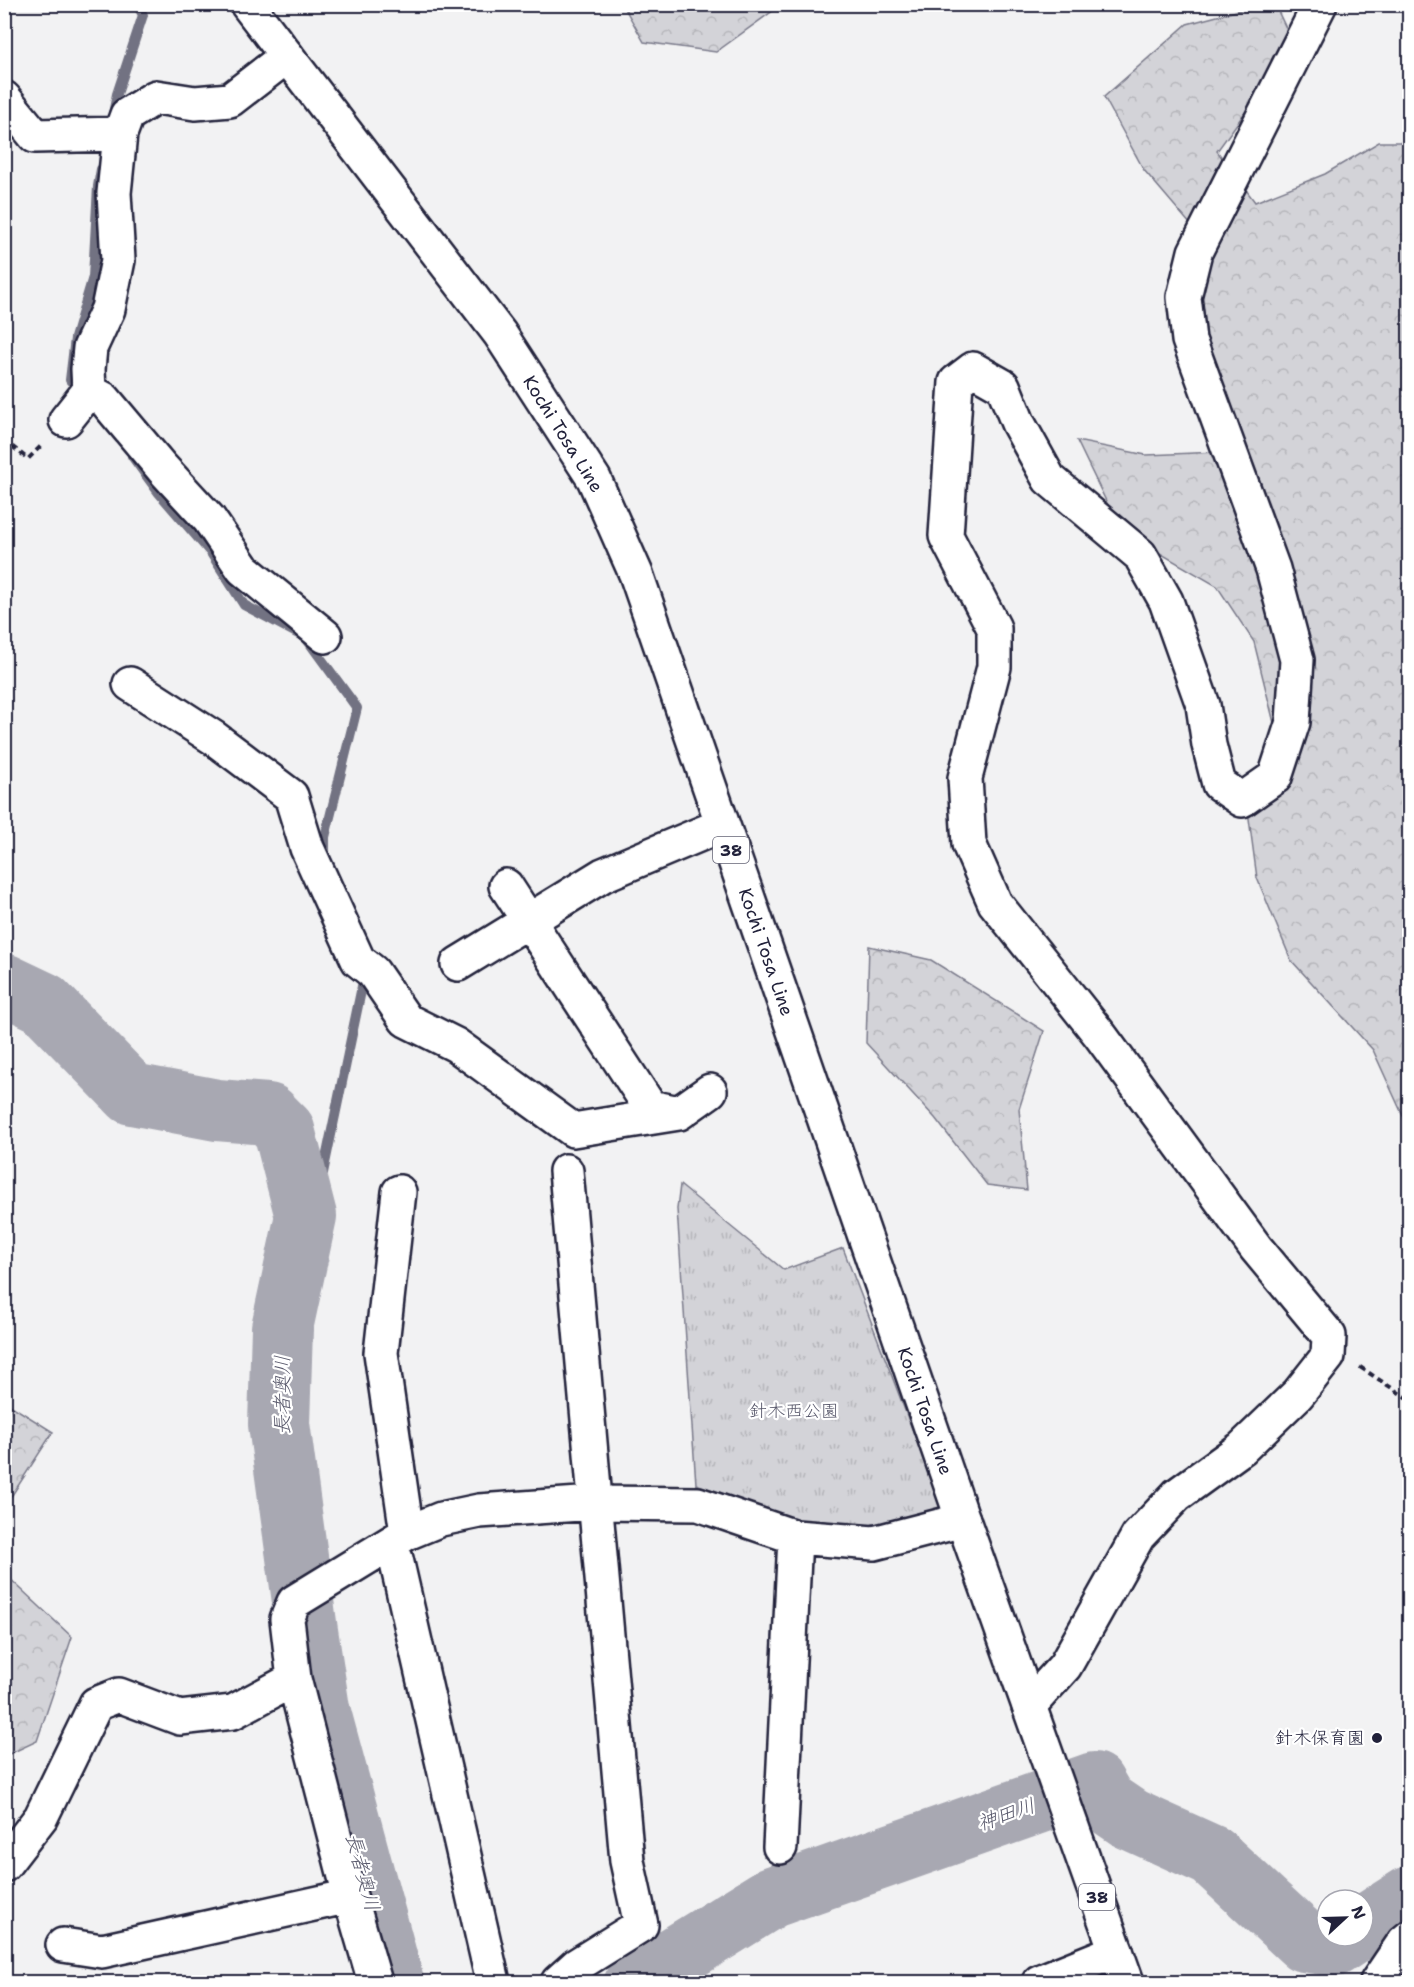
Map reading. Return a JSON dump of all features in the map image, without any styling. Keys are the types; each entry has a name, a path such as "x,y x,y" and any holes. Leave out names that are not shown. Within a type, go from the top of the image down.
{"street":[{"name":"Kochi Tosa Line","path":"247,4 500,334 594,479 636,574 963,1520 1068,1811 1127,1983"},
{"path":"1029,1706 1065,1666 1138,1536 1177,1495 1242,1448 1298,1394 1328,1356 1329,1336 1256,1248 1100,1035 995,903 969,844 965,778 994,667 994,628 946,536 956,382 973,369 1003,386 1018,423 1049,479 1140,555 1166,601 1203,705 1209,745 1219,784 1242,800 1275,777 1293,722 1297,660 1273,569 1189,340 1184,297 1195,252 1320,4"},
{"path":"66,420 89,391 90,348 108,309 118,260 114,193 120,134 127,115 156,97 195,103 231,100 287,56"},
{"path":"4,98 34,136 120,134"},
{"path":"89,391 104,399 208,519 243,569 325,636"},
{"path":"130,684 214,738 291,796 307,848 366,966 406,1020 456,1046 573,1130 678,1113 710,1091"},
{"path":"458,964 603,875 722,825"},
{"path":"506,886 650,1107 678,1113"},
{"path":"558,1983 577,1965 641,1925 627,1861 566,1171"},
{"path":"399,1192 381,1353 398,1539 396,1559 493,1983"},
{"path":"375,1983 294,1679 287,1619 303,1597 398,1539 441,1519 479,1510 594,1503 698,1504 795,1537 873,1542 963,1520"},
{"path":"780,1847 795,1537"},
{"path":"4,1865 41,1817 96,1704 119,1695 180,1718 233,1712 294,1679"},
{"path":"63,1945 102,1951 350,1896"},
{"path":"1377,1983 1404,1942 1410,1937"},
{"path":"1039,1983 1116,1951"}],"path":[{"path":"4,440 28,459 66,420"},
{"path":"1328,1356 1357,1364 1410,1400"}],"green space":[{"path":"623,5 781,5 716,52 644,42"},
{"path":"1259,5 1275,5 1294,45 1217,151 1255,202 1325,174 1379,142 1409,142 1409,1129 1373,1050 1291,960 1257,878 1248,811 1277,735 1254,642 1217,586 1120,530 1077,441 1146,455 1243,451 1190,370 1191,225 1144,170 1104,97 1187,24"},
{"path":"869,946 931,960 1044,1031 1019,1109 1027,1190 987,1185 935,1118 866,1043"},
{"name":"針木西公園","path":"680,1185 784,1270 843,1248 943,1510 871,1532 788,1519 696,1484 677,1209"},
{"path":"5,1402 53,1432 5,1506"},
{"path":"5,1574 72,1637 37,1741 5,1756"}],"waterway":[{"path":"112,119 117,94 143,15 137,4"},
{"path":"81,392 70,380 75,338 93,277 101,169"},
{"path":"132,456 159,493 211,553 244,605 306,638 357,708 325,837 325,861"},
{"path":"306,1216 323,1173 365,972"},
{"name":"長者奥川","path":"4,984 44,1003 132,1094 217,1110 268,1114 284,1130 306,1216 282,1328 279,1424 319,1709 393,1982"},
{"name":"神田川","path":"635,1982 772,1897 1094,1783 1105,1802 1130,1819 1212,1856 1304,1941 1315,1943"},
{"name":"神田川","path":"1375,1919 1410,1897"}],"place":[{"name":"針木保育園","path":"1377,1738"}]}
